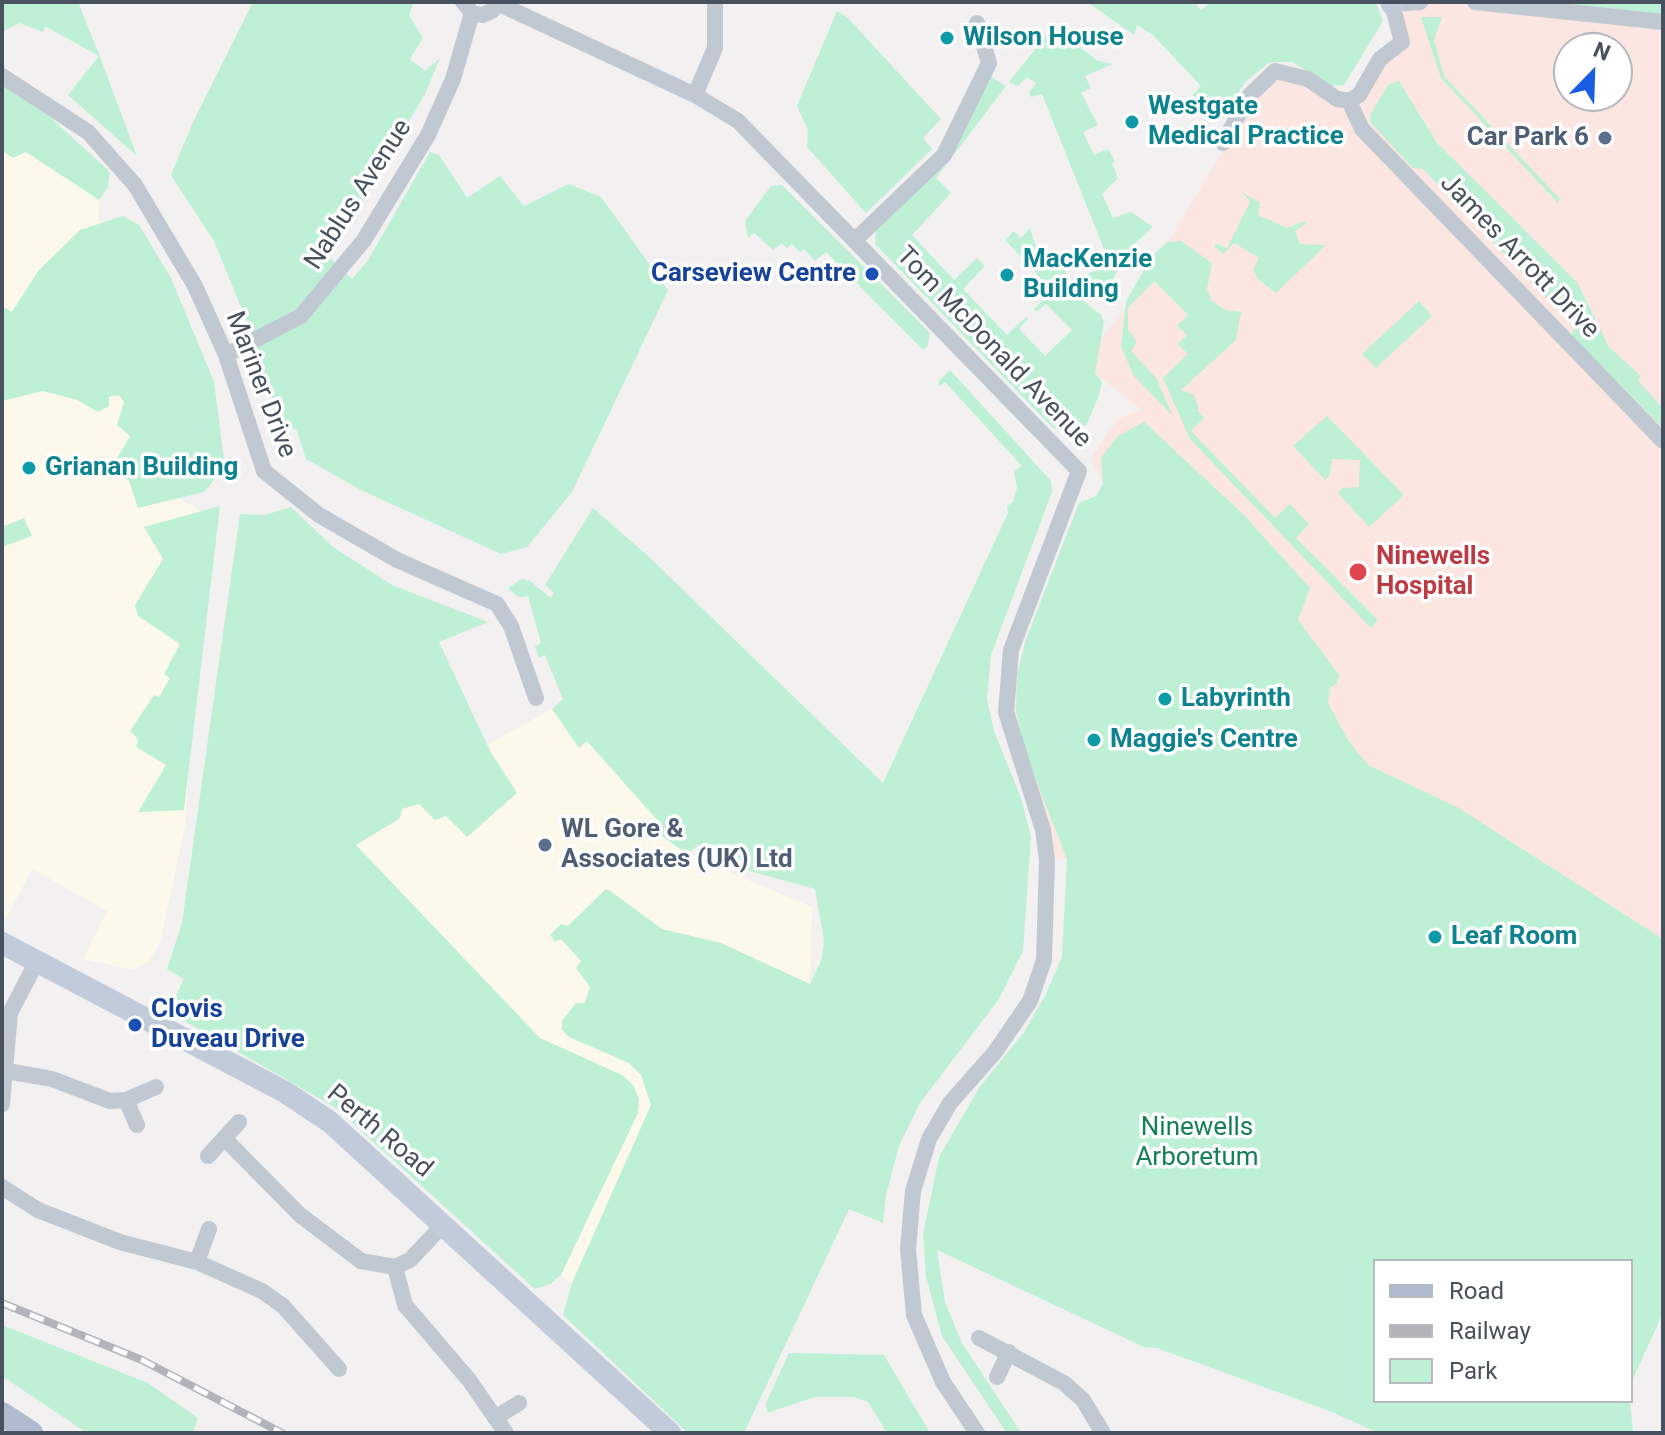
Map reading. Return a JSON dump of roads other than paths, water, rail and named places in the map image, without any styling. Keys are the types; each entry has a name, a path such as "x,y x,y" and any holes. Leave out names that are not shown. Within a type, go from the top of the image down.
{"main road":[{"path":"2,1414 31,1433"}],"street":[{"path":"695,95 715,48 715,2"},
{"path":"1223,143 1249,96 1275,71 1308,79 1337,99 1349,101 1359,95 1380,59 1402,42 1391,3 1420,2"},
{"path":"1475,2 1663,22"},
{"name":"Tom McDonald Avenue","path":"468,8 487,14 498,3 695,95 738,121 1079,471 1011,650 1006,712 1043,830 1047,860 1044,960 1030,1001 995,1052 950,1103 929,1139 913,1191 908,1249 914,1315 943,1382 977,1433"},
{"name":"Nablus Avenue","path":"226,355 301,316 364,240 428,135 453,79 468,8"},
{"path":"855,240 944,155 989,63 977,23"},
{"name":"Mariner Drive","path":"2,76 88,132 135,185 195,286 226,355 264,471 319,515 397,560 497,604 511,626 536,698"},
{"name":"James Arrott Drive","path":"1349,101 1362,129 1663,441"},
{"name":"Perth Road","path":"2,943 38,959 285,1092 330,1122 670,1433"},
{"path":"2,1104 7,1071 4,1033 10,1013 38,959"},
{"path":"7,1071 52,1079 110,1101 126,1100 156,1087"},
{"path":"126,1100 137,1125"},
{"path":"208,1156 239,1122"},
{"path":"224,1138 300,1215 361,1261 395,1267 410,1260 443,1225"},
{"path":"2,1187 38,1210 120,1242 197,1262 262,1291 283,1306 339,1369"},
{"path":"197,1262 209,1229"},
{"path":"395,1267 405,1305 469,1380 506,1433"},
{"path":"979,1338 1064,1383 1090,1408 1103,1433"},
{"path":"997,1377 1009,1352"},
{"path":"495,1418 519,1403"}],"railway":[{"path":"2,1303 142,1360 282,1433"}],"place":[{"name":"Wilson House","path":"947,38"},
{"name":"Westgate Medical Practice","path":"1132,122"},
{"name":"Car Park 6","path":"1605,138"},
{"name":"Carseview Centre","path":"872,274"},
{"name":"MacKenzie Building","path":"1007,275"},
{"name":"Grianan Building","path":"29,468"},
{"name":"Ninewells Hospital","path":"1358,572"},
{"name":"Labyrinth","path":"1165,699"},
{"name":"Maggie's Centre","path":"1094,740"},
{"name":"WL Gore & Associates (UK) Ltd","path":"545,845"},
{"name":"Leaf Room","path":"1435,937"},
{"name":"Clovis Duveau Drive","path":"135,1025"}],"park label":[{"name":"Ninewells Arboretum","path":"1197,1143"}]}
